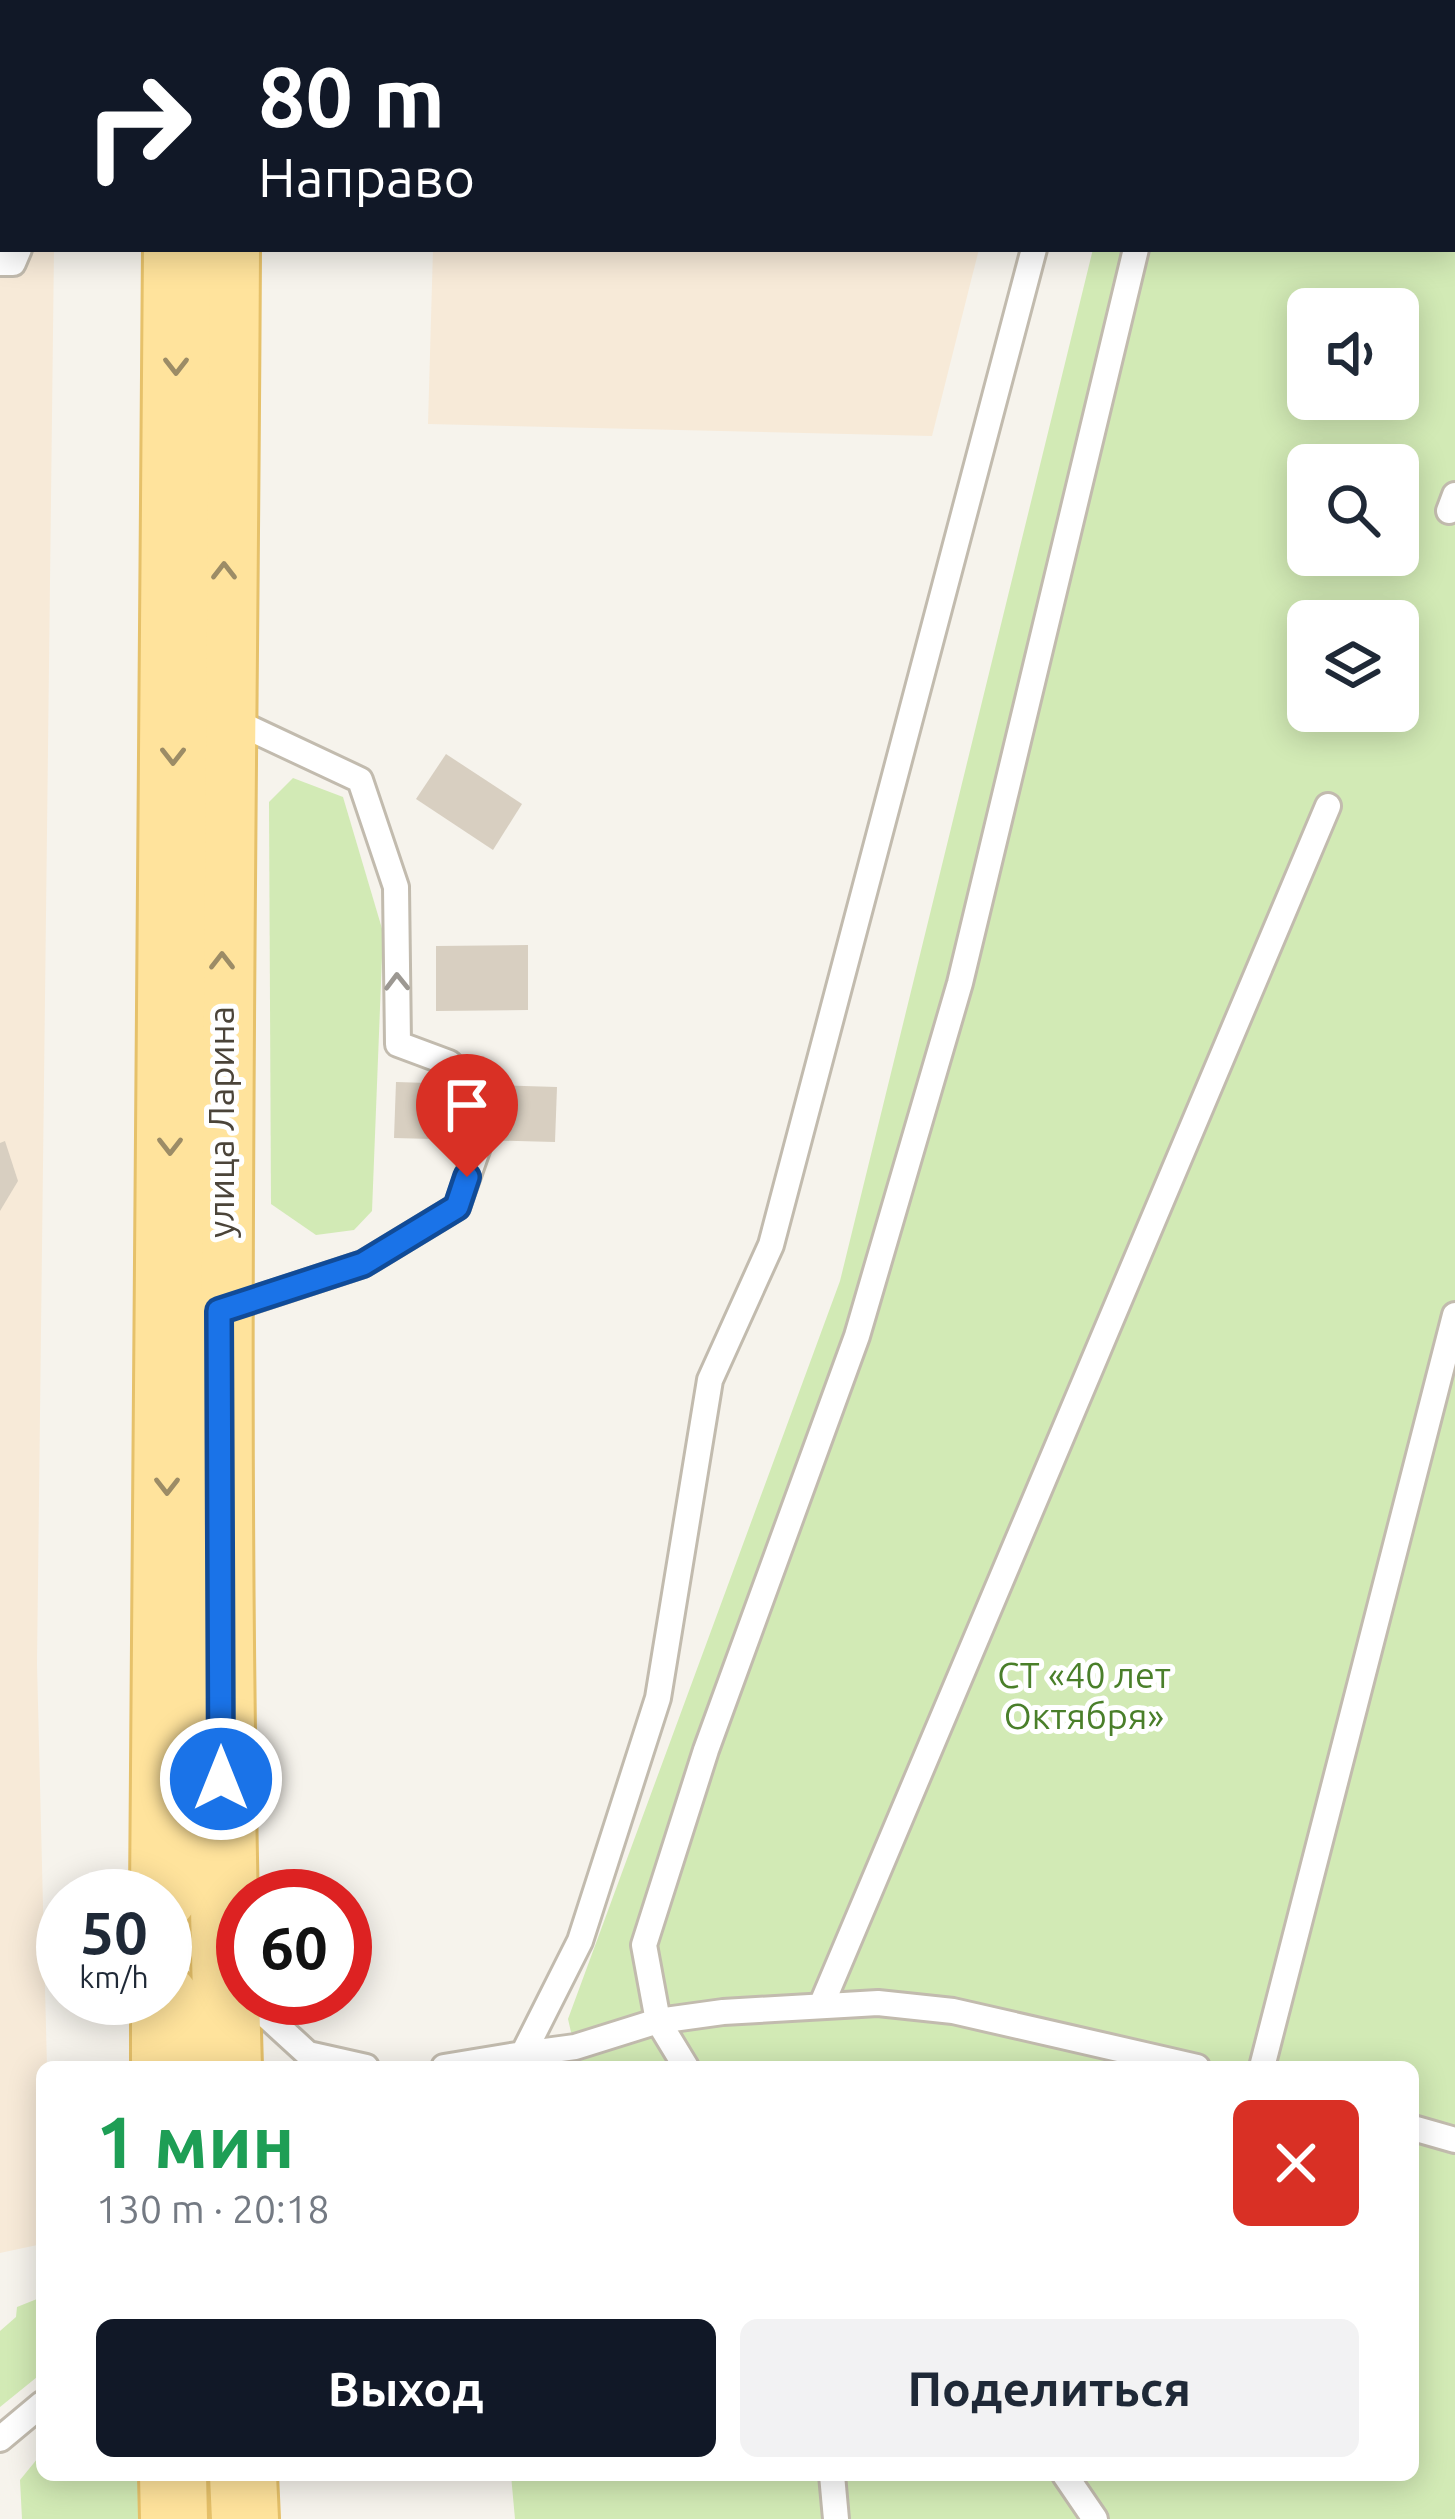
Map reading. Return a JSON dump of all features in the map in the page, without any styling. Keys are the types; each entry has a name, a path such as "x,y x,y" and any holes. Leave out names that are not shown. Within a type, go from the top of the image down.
{"main road":[{"name":"улица Ларина","path":"177,252 202,1353"},
{"name":"улица Ларина","path":"183,1869 224,716 226,252"},
{"name":"улица Ларина","path":"192,1906 216,1980"},
{"path":"169,2061 216,1997"},
{"name":"улица Ларина","path":"224,2025 227,2061"},
{"path":"173,2481 174,2519"},
{"path":"243,2481 244,2519"}],"lane":[{"path":"523,2054 580,1941 658,1698 710,1380 771,1245 1033,252"},
{"path":"682,2061 658,2021 644,1945 706,1750 856,1336 954,1005 1135,252"},
{"path":"202,1353 457,1207 478,1147 476,1090 449,1063 398,1044 396,886 361,780 224,716"},
{"path":"821,2006 1328,806"},
{"path":"1264,2061 1455,1315"},
{"path":"480,2061 574,2047 658,2021 723,2012 878,2003 953,2011 1171,2061"},
{"path":"267,2025 308,2054 340,2061"},
{"path":"1419,2130 1455,2140"},
{"path":"0,2439 36,2409"},
{"path":"833,2481 836,2519"},
{"path":"1069,2481 1095,2519"}],"shaded area":[{"path":"0,252 54,252 37,1664 42,1869 36,1869 36,2025 46,2025 47,2061 36,2061 36,2245 0,2253"},
{"path":"433,252 978,252 932,436 428,424"}],"green space":[{"name":"СТ «40 лет Октября»","path":"1092,252 1455,252 1455,2519 515,2519 512,2481 1419,2481 1419,2061 578,2061 568,2019 840,1281"},
{"path":"293,778 343,797 383,932 372,1211 354,1230 316,1235 271,1204 269,802"},
{"path":"36,2299 36,2378 0,2407 0,2331 16,2317 17,2307"},
{"path":"36,2460 36,2481 139,2481 140,2519 22,2519 20,2480"}],"building":[{"path":"446,754 522,804 493,850 416,799"},
{"path":"528,945 528,1010 436,1011 436,946"},
{"path":"396,1082 557,1087 555,1142 394,1138"},
{"path":"5,1141 18,1181 0,1211 0,1143"}],"route":[{"path":"221,1779 219,1311 363,1264 457,1207 467,1177"}]}
